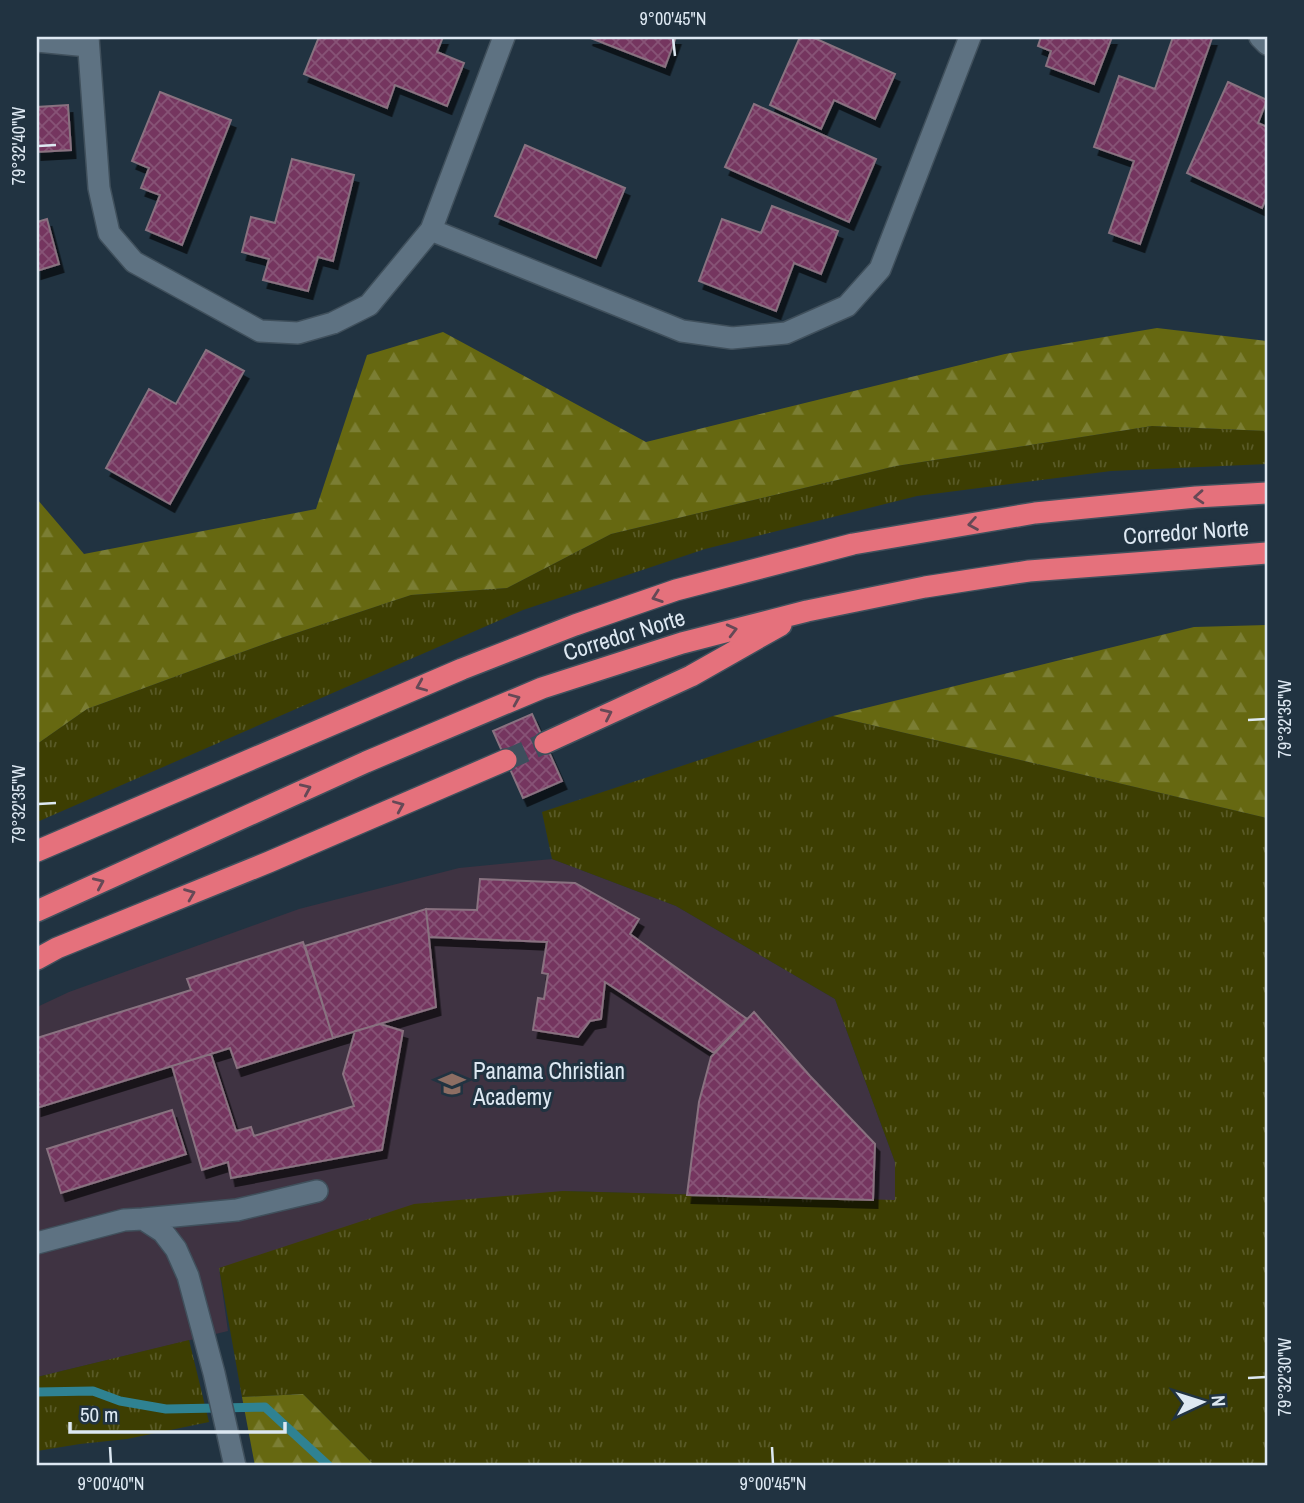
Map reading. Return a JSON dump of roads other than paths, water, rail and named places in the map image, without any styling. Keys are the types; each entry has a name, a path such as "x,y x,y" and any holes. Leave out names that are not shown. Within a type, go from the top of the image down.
{"highway":[{"name":"Corredor Norte","path":"37,851 462,669 575,625 676,590 853,544 1035,513 1196,497 1267,494"},
{"name":"Corredor Norte","path":"37,911 366,762 542,688 682,643 807,611 925,587 1029,572 1267,553"},
{"path":"545,743 691,676 807,611"},
{"path":"37,959 506,760"}],"street":[{"path":"37,41 88,41 99,188 109,233 134,262 260,331 298,333 333,323 369,305 431,230 504,37"},
{"path":"431,230 682,331 732,338 786,333 848,306 880,269 970,37"},
{"path":"1260,37 1267,44"},
{"path":"37,1243 124,1220 237,1210 317,1191"},
{"path":"143,1219 163,1232 176,1249 188,1276 235,1466"}],"waterway":[{"path":"37,1392 93,1391 120,1401 166,1409 265,1407 329,1466"}],"tunnel":[{"path":"506,760 545,743"}],"place":[{"name":"Panama Christian Academy","path":"452,1084"}]}
